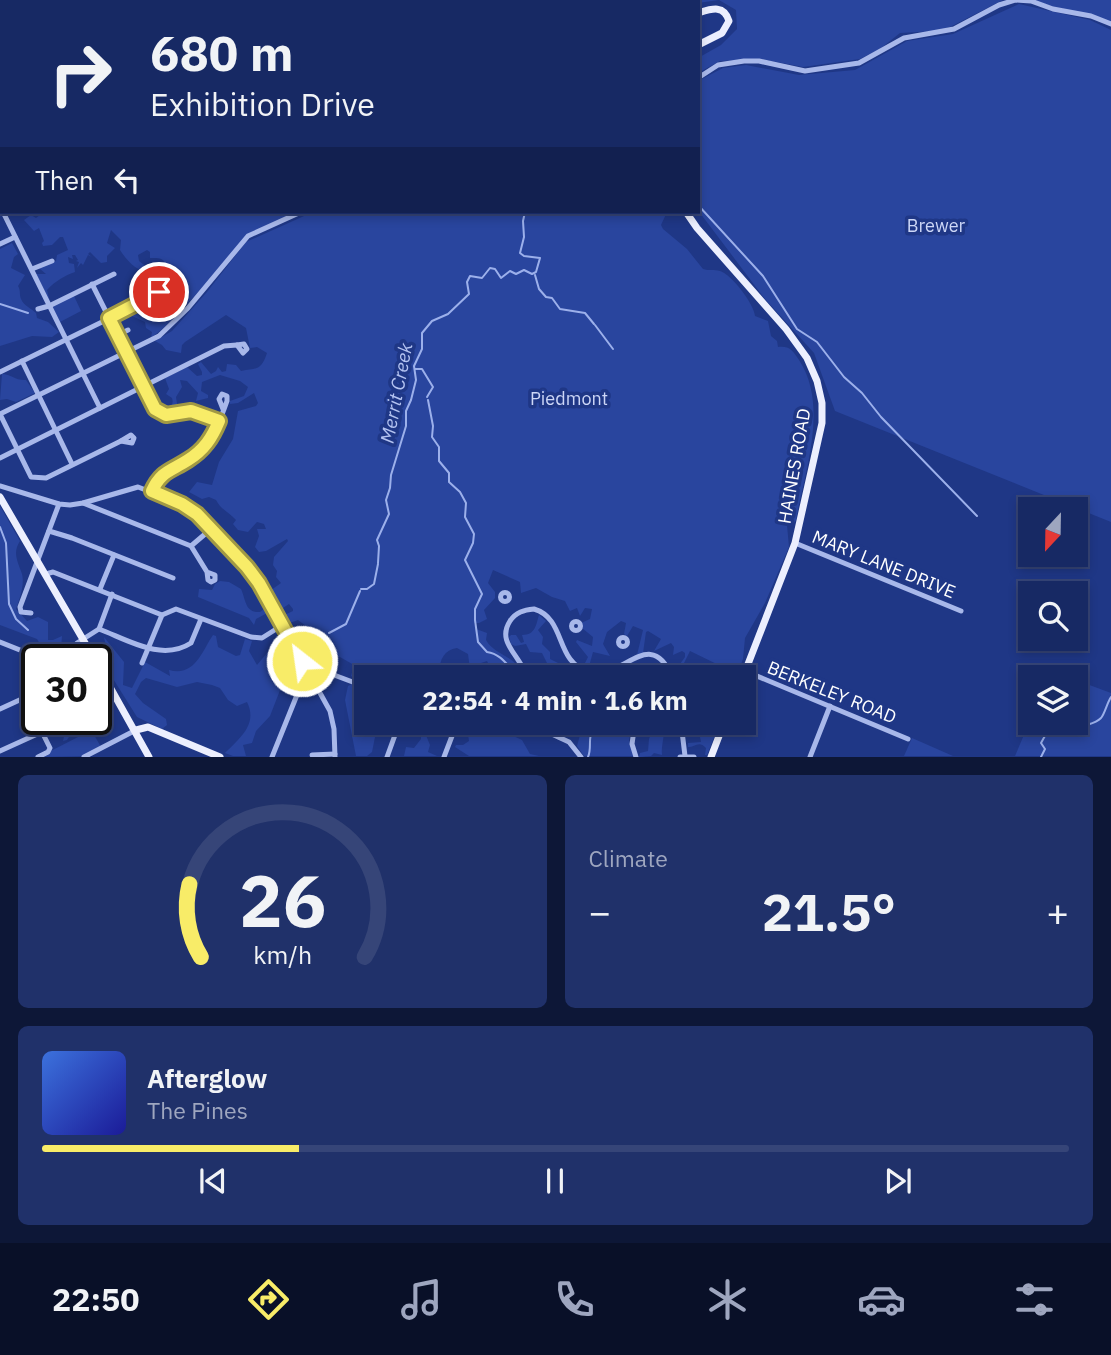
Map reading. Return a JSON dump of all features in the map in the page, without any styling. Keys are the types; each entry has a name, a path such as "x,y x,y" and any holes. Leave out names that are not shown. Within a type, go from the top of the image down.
{"main road":[{"path":"700,13 720,9 727,14 729,21 722,33 700,44"},
{"name":"HAINES ROAD","path":"688,214 786,329 807,358 817,381 822,403 822,423 795,543 748,665"},
{"path":"0,497 86,644"},
{"path":"112,689 149,757"},
{"path":"136,730 142,727 150,728 220,757"},
{"path":"710,757 719,735"}],"street":[{"path":"700,77 718,65 744,61 759,61 805,71 859,63 904,38 954,29 999,5 1015,0 1031,1 1054,9 1091,16 1111,24"},
{"path":"5,214 100,408"},
{"path":"121,441 46,478 32,477 0,414 159,336 174,323 248,236 297,214"},
{"path":"0,244 15,237"},
{"path":"32,269 52,261"},
{"path":"38,309 50,306 114,274"},
{"path":"0,372 158,294 163,285 162,278"},
{"path":"92,284 155,409 172,415 191,411 219,421"},
{"path":"118,335 128,330"},
{"path":"0,458 224,346 237,345"},
{"path":"22,361 72,464"},
{"path":"152,491 162,474 187,461 208,443 223,410"},
{"path":"0,486 59,504 83,503 138,487 182,504 197,514 259,583 330,711 335,755 312,755"},
{"path":"83,503 191,546 207,572"},
{"path":"31,613 21,612 20,607 59,504"},
{"path":"191,546 211,529"},
{"path":"49,531 173,578"},
{"name":"MARY LANE DRIVE","path":"795,543 961,611"},
{"path":"100,589 114,555"},
{"path":"46,574 53,572 162,615 176,610 256,638 262,638 281,626"},
{"path":"77,644 99,629 112,594"},
{"path":"507,601 516,614"},
{"path":"522,665 506,639 508,625 516,614 530,610 543,612 550,618 574,665"},
{"path":"142,663 162,615"},
{"path":"99,629 165,652 184,648 191,643 201,619"},
{"path":"558,634 572,628"},
{"path":"0,642 21,650"},
{"path":"625,646 631,661"},
{"path":"622,665 645,655 659,656 666,665"},
{"path":"272,757 299,690 326,672 354,682"},
{"name":"BERKELEY ROAD","path":"756,678 908,738"},
{"path":"0,709 21,700"},
{"path":"810,757 830,706"},
{"path":"84,757 136,730"},
{"path":"0,751 35,735"},
{"path":"38,757 49,751 43,735"},
{"path":"387,757 395,735"},
{"path":"444,757 452,735"},
{"path":"555,735 569,742 581,757"},
{"path":"633,735 632,744 636,757"},
{"path":"682,735 685,756"},
{"path":"680,757 694,757"}],"green space":[{"path":"719,0 1003,0 950,27 936,31 900,33 880,49 860,59 803,67 761,59 720,61 700,72 700,57 721,45 737,29 736,10"},
{"path":"1035,0 1111,0 1111,22 1058,9"},
{"name":"Brewer","path":"1019,4 1090,20 1111,30 1111,522 1088,513 1088,497 1049,497 835,411 814,353 765,299 700,213 700,80 723,68 746,65 799,75 855,70 907,41 953,34"},
{"path":"41,214 292,214 252,232 171,322 151,338 152,332 146,328 145,322 132,316 129,311 150,301 163,289 166,284 162,273 166,264 160,258 150,258 150,252 147,250 138,255 139,261 152,271 151,273 137,268 120,250 121,240 111,230 107,243 115,248 107,256 107,262 101,263 90,252 88,254 92,257 88,255 83,265 81,263 77,268 79,262 76,261 78,260 75,255 72,255 73,259 68,257 69,263 74,264 75,272 47,290 50,302 36,274 46,274 39,268 56,261 57,255 68,250 63,237 52,245 43,246 39,228 34,231 24,220 31,215 36,218"},
{"name":"Piedmont","path":"309,214 666,214 661,225 663,229 687,249 703,269 725,274 747,298 755,316 768,321 771,336 777,341 778,347 790,349 799,360 808,378 812,397 814,418 809,460 796,520 787,525 789,547 765,603 745,638 741,665 719,665 690,651 683,665 679,665 685,653 682,651 673,655 674,647 671,643 654,651 661,639 648,631 643,653 637,655 643,630 633,626 627,636 624,634 626,623 621,621 607,632 603,644 610,656 593,652 589,665 584,665 588,657 576,642 577,640 592,646 593,637 582,628 581,623 590,619 592,609 585,608 580,616 577,608 570,611 565,601 536,588 521,593 520,582 493,570 488,583 495,592 495,598 484,610 487,619 474,623 476,629 487,633 486,640 490,645 518,665 489,665 487,661 480,665 469,665 468,654 457,648 442,658 440,665 354,665 324,648 313,628 298,620 284,625 280,617 293,609 289,604 277,612 267,593 281,583 276,577 274,557 287,539 259,552 255,547 259,536 257,529 266,529 264,524 257,522 248,532 238,530 233,524 236,520 216,500 209,497 202,499 189,492 197,482 212,485 219,462 233,439 238,411 258,403 254,393 238,403 230,404 230,401 244,396 248,387 240,381 220,375 202,382 201,391 208,395 208,398 196,401 198,393 187,381 180,380 182,387 176,397 178,410 170,413 163,410 173,402 166,394 169,389 165,378 187,367 197,376 202,375 198,364 201,362 211,374 218,367 222,372 226,371 227,364 236,365 241,371 255,369 263,363 267,353 257,347 250,348 246,328 226,315 185,342 181,353 166,350 155,341 172,331 246,242"},
{"path":"12,243 18,254 14,257 11,268 25,275 18,286 21,299 36,313 37,318 48,322 59,332 52,337 32,336 0,346 0,249"},
{"path":"74,296 81,311 60,322 52,306"},
{"path":"2,374 26,380 35,393 16,402 0,400"},
{"path":"0,506 20,541 16,554 23,583 16,609 27,621 38,617 48,622 48,640 62,636 61,644 40,644 37,639 0,625"},
{"path":"220,581 229,582 241,589 251,610 260,612 268,606 271,611 256,619 254,625 249,618 198,597 199,589 212,590"},
{"path":"539,615 546,621 538,630 543,637 542,644 550,652 550,659 558,663 557,665 548,665 542,653 530,652 526,644 511,644 511,635 516,635 521,643 524,642 522,635 533,631"},
{"path":"213,635 216,636 218,647 236,656 240,655 245,639 252,641 249,651 257,665 267,653 275,650 286,668 279,676 283,681 270,716 256,731 252,743 243,745 246,756 225,753 249,724 250,710 247,702 237,706 228,700 220,688 212,685 197,682 177,687 146,678 135,694 166,719 167,725 162,729 137,717 112,677 112,647 124,662 123,685 132,688 145,662 170,676 169,670 185,670 201,655"},
{"path":"1088,684 1111,693 1111,756 1015,756 1024,735 1088,735"},
{"path":"348,686 354,686 354,735 375,735 372,752 367,756 356,756 345,700"},
{"path":"78,735 94,735 101,747 90,756 39,757 80,736"},
{"path":"421,735 426,735 430,745 428,752 437,756 404,756 406,747 414,748"},
{"path":"468,735 511,735 522,740 530,754 539,756 469,756 455,747 469,741"},
{"path":"580,735 630,735 634,756 584,756 577,746"},
{"path":"650,735 664,735 662,755 654,753 651,756 639,757 640,753 648,751"},
{"path":"715,735 707,755 706,748 701,744 688,747 688,743 701,742 700,737"},
{"path":"912,738 953,756 904,756"}],"waterway":[{"path":"700,207 763,276 797,329 817,342 844,377 977,516"},
{"name":"Merrit Creek","path":"378,563 377,540 389,514 386,500 406,426 406,411 416,380 414,366 422,349 422,333 432,321 448,314 469,294 467,282 470,276 482,278 490,268 495,269 501,278 510,271 516,274 524,270 532,274 536,272 540,258 520,253 524,237 525,214"},
{"path":"535,275 539,289 546,297 552,298 560,309 585,313 594,324"},
{"path":"0,304 28,313"},
{"path":"595,325 613,349"},
{"path":"415,369 422,369 433,387 427,397"},
{"path":"428,400 433,426 432,437 439,447 439,461 449,473 449,482 460,492 466,503 465,517 474,534 465,560 482,594 475,609 478,642 487,652 501,658 508,665"},
{"path":"0,527 6,543 9,604 16,619 28,630"},
{"name":"Merrit Creek","path":"361,589 367,589 374,584 378,564"},
{"name":"Merrit Creek","path":"329,633 346,624 360,591"},
{"path":"1041,757 1045,749 1041,743 1046,734 1049,735 1063,725 1076,731 1098,721 1111,697"},
{"path":"588,757 591,735"}],"route":[{"path":"159,292 109,318 155,409 166,415 191,411 219,421 213,435 200,452 162,474 152,491 197,514 247,567 259,583 302,661"}]}
